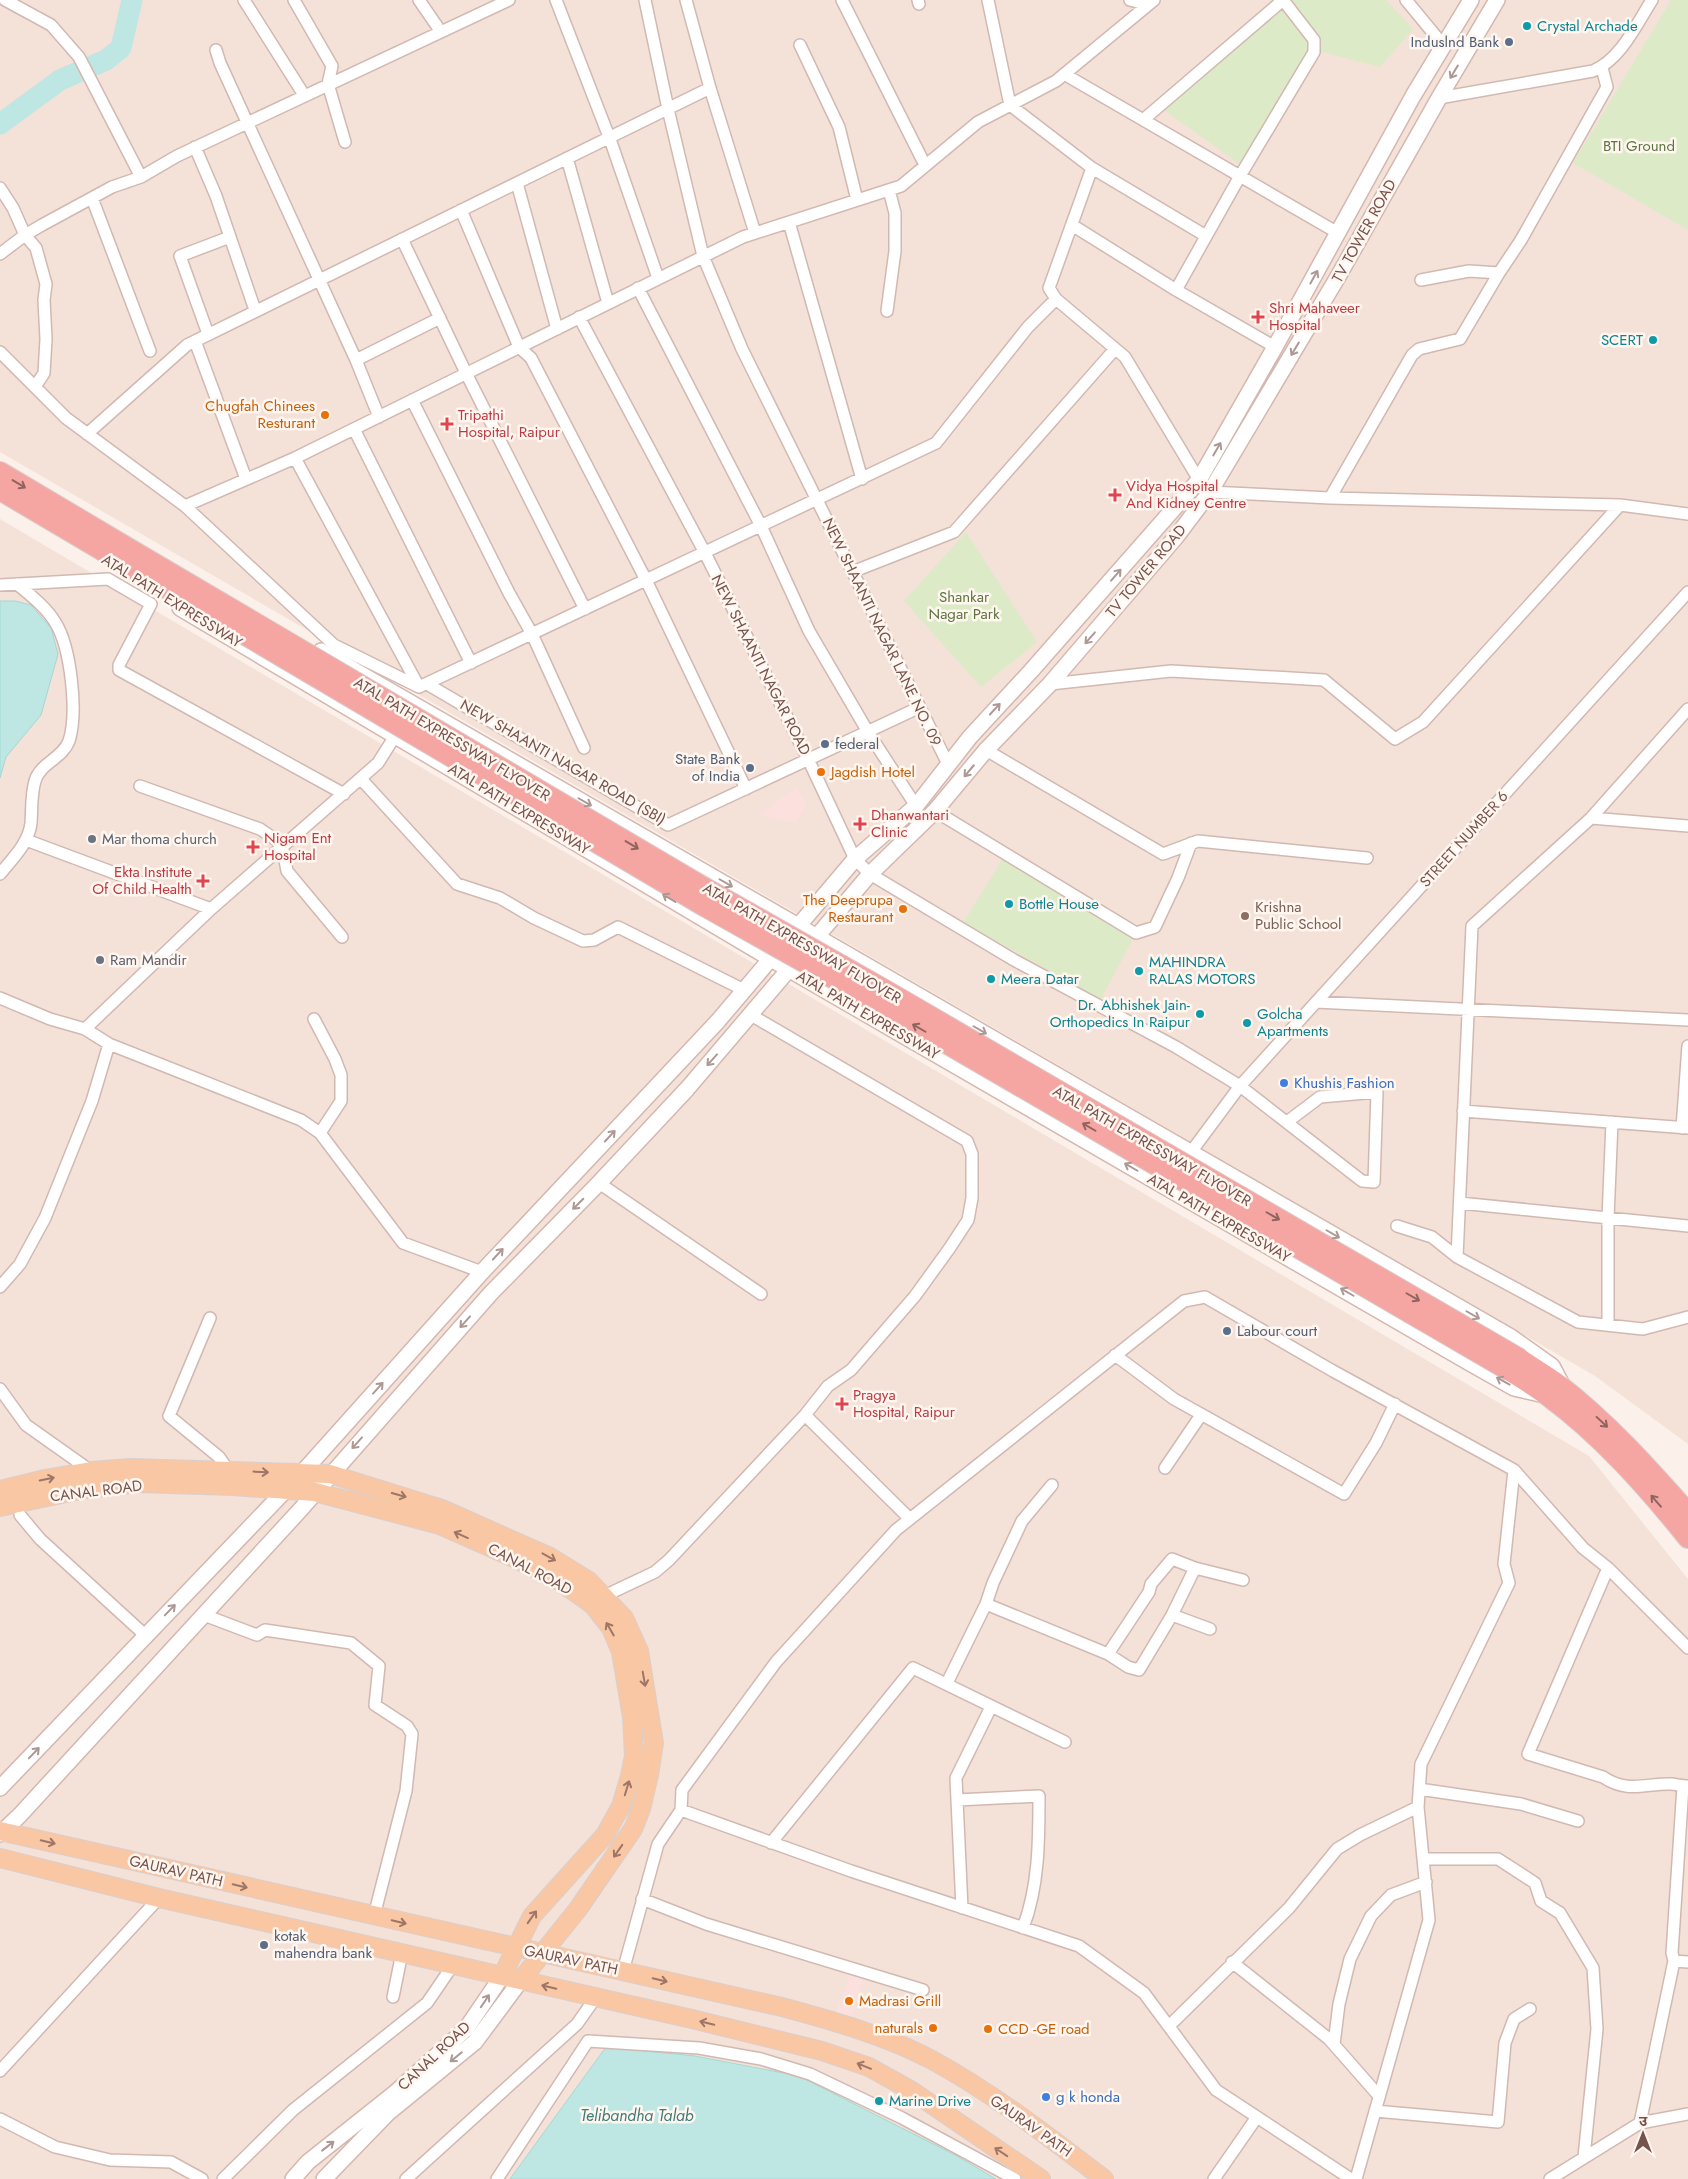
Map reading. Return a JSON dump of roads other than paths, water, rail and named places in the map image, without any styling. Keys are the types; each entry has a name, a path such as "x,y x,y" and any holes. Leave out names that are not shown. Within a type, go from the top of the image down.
{"highway":[{"path":"0,472 34,501"},
{"path":"0,490 34,501"},
{"name":"ATAL PATH EXPRESSWAY FLYOVER","path":"34,501 706,889 885,990 1515,1365 1557,1393"},
{"name":"ATAL PATH EXPRESSWAY","path":"1557,1393 1598,1418 1640,1459 1688,1513"},
{"name":"ATAL PATH EXPRESSWAY","path":"1557,1393 1588,1430 1629,1470 1688,1538"}],"main road":[{"name":"TV TOWER ROAD","path":"0,1788 287,1489 482,1272 718,1021 855,859 916,806 970,737 1031,671 1199,480 1275,347 1413,96 1471,0"},
{"name":"TV TOWER ROAD","path":"1,1832 27,1808 204,1615 491,1293 599,1183 735,1035 816,935 870,874 935,811 986,750 1050,684 1176,537 1210,492 1339,275 1497,0"},
{"name":"ATAL PATH EXPRESSWAY","path":"34,501 152,553 1510,1337 1552,1366 1557,1393 1514,1388 771,959 166,600 34,501"},
{"path":"718,1021 735,1035"},
{"path":"0,1490 45,1479 91,1471 130,1468 330,1474 442,1509 550,1557 589,1581 598,1600 624,1618 639,1652 654,1743 649,1775 641,1809 633,1829 578,1909 521,1980"},
{"name":"CANAL ROAD","path":"0,1507 80,1490 138,1483 287,1489 315,1492 440,1526 510,1556 598,1600 611,1628 621,1652 632,1717 634,1756 621,1806 605,1836 532,1916 502,1976 466,2029 396,2092 308,2162 293,2179"},
{"name":"GAURAV PATH","path":"1,1832 782,2007 860,2029 923,2056 1006,2106 1104,2179"},
{"path":"0,1858 159,1898 596,1997 822,2051 869,2067 912,2092 1041,2179"},
{"name":"CANAL ROAD","path":"324,2179 388,2113 475,2042 521,1980"}],"street":[{"path":"5,0 51,26 79,57 141,177"},
{"path":"244,0 304,96"},
{"path":"294,0 332,66 328,84 345,142"},
{"path":"419,0 441,32"},
{"path":"556,0 609,138 658,278"},
{"name":"NEW SHAANTI NAGAR LANE NO. 09","path":"645,0 668,109 703,256 742,349 918,708 948,764"},
{"path":"686,0 710,88 755,232"},
{"path":"842,0 925,165"},
{"path":"988,0 1010,105 1092,168 1206,236"},
{"path":"1130,0 1151,2"},
{"path":"1143,120 1283,0 1314,40 1314,52 1240,176 1176,290"},
{"path":"1406,0 1444,46"},
{"path":"1439,98 1602,68 1625,43 1652,0"},
{"path":"0,254 25,235 112,187 141,177 195,148 503,1"},
{"path":"185,506 295,458 755,232 901,186 978,122 1056,81 1151,2"},
{"path":"800,45 839,127 857,200"},
{"path":"216,50 220,63 320,279 379,416"},
{"path":"1330,498 1412,355 1418,349 1460,340 1499,272 1522,240 1607,87 1602,68"},
{"path":"1064,74 1338,233"},
{"path":"87,434 187,345 710,88"},
{"path":"195,148 230,237 255,310"},
{"path":"567,158 608,303"},
{"path":"1092,168 1049,288 1056,300 1125,357 1199,480"},
{"path":"517,183 557,328"},
{"path":"0,188 13,208 25,235 36,248 46,284 44,300 46,339 44,372 35,387"},
{"path":"887,311 895,252 895,213 889,190"},
{"path":"92,198 150,351"},
{"path":"461,210 520,347 531,358 646,580 746,789"},
{"path":"789,222 862,479"},
{"path":"1072,225 1176,290 1275,347"},
{"path":"208,334 180,256 230,237"},
{"path":"402,239 466,373 585,609"},
{"path":"1421,280 1468,271 1499,272"},
{"path":"638,288 761,526 809,631 868,732 916,806"},
{"path":"0,352 66,418 185,506 334,645 423,685 936,443 1028,327 1056,300"},
{"path":"356,360 440,318"},
{"name":"NEW SHAANTI NAGAR ROAD","path":"579,318 705,553 809,760 855,859"},
{"path":"195,341 246,479"},
{"path":"852,572 954,532 1115,349"},
{"path":"412,400 509,593 532,634 584,748"},
{"path":"354,429 471,663"},
{"path":"295,458 423,685"},
{"path":"1210,492 1330,498 1620,505 1688,514"},
{"path":"1050,684 1171,671 1324,680 1395,739 1423,722 1620,505"},
{"path":"0,585 108,579 151,604 119,664 119,670 344,794"},
{"path":"0,874 26,840 31,824 35,780 42,768 63,753 69,740 72,704 71,677 66,647 59,630 55,622 39,604 17,584"},
{"name":"STREET NUMBER 6","path":"1191,1152 1240,1086 1688,592"},
{"name":"NEW SHAANTI NAGAR ROAD (SBI)","path":"423,685 668,825 918,708"},
{"path":"1458,1257 1472,926 1591,818 1688,709"},
{"path":"84,1029 211,909 378,763 395,736"},
{"path":"986,750 1163,854 1198,841 1368,858"},
{"path":"361,779 457,884 500,898 534,918 583,941 594,940 618,928 744,990"},
{"path":"140,786 260,829 282,844 287,871 342,937"},
{"path":"935,811 1136,933 1155,928 1178,878 1191,843"},
{"path":"1591,818 1688,826"},
{"path":"26,840 211,909"},
{"path":"855,859 870,874 1014,960 1176,1047 1240,1086 1362,1181 1374,1182 1377,1092 1320,1097 1287,1122"},
{"path":"0,998 50,1019 84,1029 109,1044 301,1120 320,1133 403,1243 482,1272"},
{"path":"1316,1002 1688,1020"},
{"path":"598,1600 655,1572 669,1560 805,1414 828,1386 851,1370 915,1296 968,1220 972,1198 972,1154 967,1141 750,1015"},
{"path":"314,1019 335,1059 341,1075 341,1101 320,1133"},
{"path":"0,1287 20,1264 45,1218 92,1101 109,1044"},
{"path":"1463,1111 1685,1128 1688,1046"},
{"path":"1608,1325 1608,1218 1612,1122"},
{"path":"599,1183 761,1294"},
{"path":"1460,1203 1688,1226"},
{"path":"1397,1226 1432,1237 1458,1257 1578,1322 1643,1329 1688,1317"},
{"path":"622,1971 658,1844 681,1810 682,1790 776,1662 896,1530 1184,1301 1205,1296 1514,1470 1583,1548 1608,1568 1688,1648"},
{"path":"210,1318 169,1416 219,1457 228,1470"},
{"path":"1115,1355 1174,1399 1344,1494 1376,1443 1395,1404"},
{"path":"0,1389 26,1425 91,1471"},
{"path":"805,1414 910,1519"},
{"path":"1165,1468 1201,1414"},
{"path":"1356,2179 1429,1920 1418,1807 1421,1764 1508,1583 1504,1564 1514,1470"},
{"path":"947,1683 986,1604 993,1583 1022,1521 1052,1485"},
{"path":"20,1514 40,1539 146,1636"},
{"path":"1108,1654 1149,1592 1150,1584 1172,1560 1243,1580"},
{"path":"986,1604 1108,1654 1128,1667 1139,1670 1172,1615 1195,1568"},
{"path":"1608,1568 1528,1754 1603,1778 1612,1783 1633,1788 1672,1784 1686,1786 1672,1953 1674,1961 1640,2123"},
{"path":"204,1615 257,1635 266,1630 351,1643 379,1666 375,1705 407,1726 412,1734 406,1791 374,1916"},
{"path":"1172,1615 1210,1629"},
{"path":"771,1842 913,1668 1065,1742"},
{"path":"962,1908 956,1778 991,1707"},
{"path":"1419,1789 1521,1804 1578,1820"},
{"path":"957,1800 1039,1796 1038,1855 1031,1908 1023,1928"},
{"path":"1169,2026 1289,1908 1337,1849 1360,1835 1418,1807"},
{"path":"681,1810 962,1908 1079,1946 1144,1993 1216,2090 1351,2179"},
{"path":"1423,1859 1498,1859 1535,1883 1541,1901 1560,1913 1593,1968 1597,2029 1584,2158"},
{"path":"1334,2044 1339,2004 1350,1959 1371,1916 1392,1895 1426,1882"},
{"path":"0,2071 159,1898"},
{"path":"642,1899 706,1924 923,1990"},
{"path":"393,1997 402,1953"},
{"path":"1674,1961 1688,1962"},
{"path":"1232,1962 1334,2044 1380,2096"},
{"path":"223,2179 292,2110 427,2003 453,1965"},
{"path":"406,2179 577,2024 596,1997"},
{"path":"1375,2111 1498,2122 1505,2043 1514,2019 1530,2009"},
{"path":"497,2179 588,2041 699,2048 762,2059 802,2072 902,2118 1015,2179"},
{"path":"1550,2179 1640,2123 1688,2114"},
{"path":"1214,2179 1257,2117"},
{"path":"0,2119 55,2147 110,2160 171,2162 202,2179"}],"water":[{"path":"0,601 15,601 31,605 51,628 58,654 41,715 6,757 0,778"},
{"name":"Telibandha Talab","path":"606,2047 695,2056 799,2076 957,2156 996,2179 510,2179"}],"waterway":[{"path":"0,124 60,80 106,60 121,48 132,0"}],"place":[{"name":"Crystal Archade","path":"1527,26"},
{"name":"Induslnd Bank","path":"1509,42"},
{"name":"Shri Mahaveer Hospital","path":"1258,317"},
{"name":"SCERT","path":"1653,340"},
{"name":"Chugfah Chinees Resturant","path":"325,415"},
{"name":"Tripathi Hospital, Raipur","path":"447,424"},
{"name":"Vidya Hospital And Kidney Centre","path":"1115,495"},
{"name":"federal","path":"825,744"},
{"name":"State Bank of India","path":"750,768"},
{"name":"Jagdish Hotel","path":"821,772"},
{"name":"Dhanwantari Clinic","path":"860,824"},
{"name":"Mar thoma church","path":"92,839"},
{"name":"Nigam Ent Hospital","path":"253,847"},
{"name":"Ekta Institute Of Child Health","path":"203,881"},
{"name":"Bottle House","path":"1009,904"},
{"name":"The Deeprupa Restaurant","path":"903,909"},
{"name":"Krishna Public School","path":"1245,916"},
{"name":"Ram Mandir","path":"100,960"},
{"name":"MAHINDRA RALAS MOTORS","path":"1139,971"},
{"name":"Meera Datar","path":"991,979"},
{"name":"Dr. Abhishek Jain- Orthopedics In Raipur","path":"1200,1014"},
{"name":"Golcha Apartments","path":"1247,1023"},
{"name":"Khushis Fashion","path":"1284,1083"},
{"name":"Labour court","path":"1227,1331"},
{"name":"Pragya Hospital, Raipur","path":"842,1404"},
{"name":"kotak mahendra bank","path":"264,1945"},
{"name":"Madrasi Grill","path":"849,2001"},
{"name":"naturals","path":"933,2028"},
{"name":"CCD -GE road","path":"988,2029"},
{"name":"g k honda","path":"1046,2097"},
{"name":"Marine Drive","path":"879,2101"}],"park label":[{"name":"BTI Ground","path":"1639,146"},
{"name":"Shankar Nagar Park","path":"964,606"}]}
